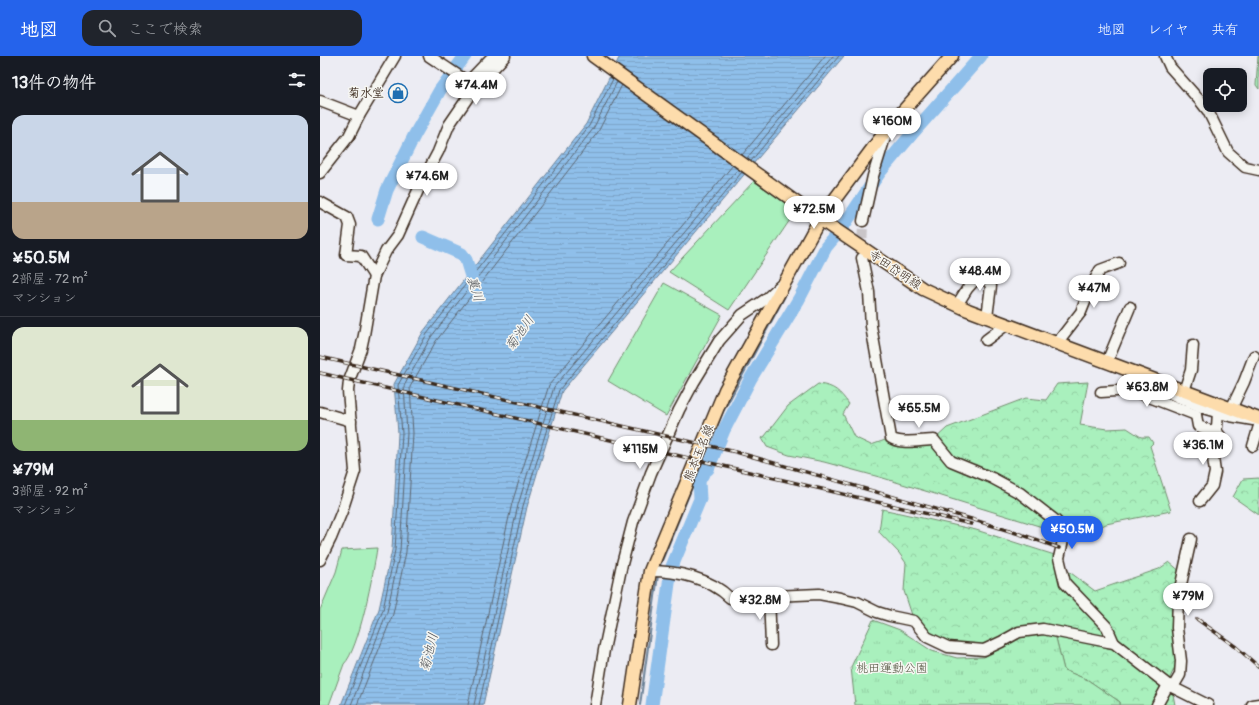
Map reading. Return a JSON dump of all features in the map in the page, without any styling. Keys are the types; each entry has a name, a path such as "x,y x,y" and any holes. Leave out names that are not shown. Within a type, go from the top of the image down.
{"main road":[{"name":"寺田岱明線","path":"593,56 808,211 923,289 956,305 1006,325 1259,420"},
{"name":"熊本玉名線","path":"630,705 653,571 725,390 820,219 888,128 952,56"}],"street":[{"path":"320,173 349,136 359,116 395,56"},
{"path":"429,56 468,82 490,59 496,56"},
{"path":"320,560 342,511 355,471 348,391 349,381 361,348 374,276 386,252 398,234 420,186 438,152 449,125 474,90 505,56"},
{"path":"944,66 957,56"},
{"path":"1165,56 1170,67 1208,111 1228,152 1245,167 1259,170"},
{"path":"320,101 359,116"},
{"path":"863,222 873,176 888,128"},
{"path":"320,202 347,216 350,225 346,255 361,256 374,276"},
{"path":"862,258 869,292 871,326 891,438 896,441 904,442 934,440 951,461 992,478 1020,493 1056,521 1062,528 1064,536 1059,558 1065,583 1107,627 1114,643"},
{"path":"1057,344 1081,312 1090,287 1100,270 1119,263"},
{"path":"956,305 976,279 987,280 991,286 987,317"},
{"path":"595,705 604,650 622,564 633,522 653,467 679,410 719,341 742,315 766,299 783,284"},
{"path":"1107,362 1130,307"},
{"path":"986,340 1006,325"},
{"path":"1184,391 1191,370 1193,344"},
{"path":"1231,409 1254,356"},
{"path":"1134,372 1147,383 1203,408 1250,420 1259,420"},
{"path":"1101,392 1131,390 1196,415"},
{"path":"1196,415 1203,408"},
{"path":"320,412 351,421"},
{"path":"1215,429 1217,427 1218,412"},
{"path":"1196,415 1198,426 1212,431 1215,429"},
{"path":"1253,446 1259,426"},
{"path":"1200,501 1212,486 1215,472 1213,458 1220,445 1220,436 1215,429"},
{"path":"1157,705 1180,675 1181,661 1177,628 1178,598 1191,539"},
{"path":"653,571 674,573 699,579 723,591 730,598 819,594 857,602 877,612 914,621 927,637 948,647 984,650 1019,632 1043,630 1114,643 1171,686 1208,705"},
{"path":"769,596 771,645"},
{"path":"1252,705 1259,704"}],"green space":[{"path":"1259,56 1259,89 1256,85"},
{"path":"754,181 796,211 729,310 669,272"},
{"path":"664,283 722,315 666,416 608,381"},
{"path":"1088,382 1080,425 1107,429 1127,428 1141,437 1149,437 1153,443 1150,446 1171,511 1106,524 1078,538 883,478 824,462 789,455 767,447 762,438 788,406 818,384 833,388 849,404 843,414 854,437 871,445 891,438 934,440 947,428 1026,398 1046,400 1057,384"},
{"path":"1259,478 1259,515 1233,497 1243,479"},
{"path":"882,509 976,530 1064,558 1067,570 1095,591 1159,569 1169,562 1181,572 1174,585 1172,619 1173,639 1177,662 1170,678 1175,705 1120,705 1120,702 1088,680 1064,670 1056,638 984,650 948,647 914,621 904,591 906,563 899,553 879,532"},
{"path":"377,548 365,609 355,643 350,656 344,664 329,705 320,705 320,610 336,572 342,550"},
{"name":"桃田運動公園","path":"873,620 900,630 932,651 957,658 984,657 1019,632 1043,629 1056,638 1064,670 1088,680 1120,702 1120,705 855,705 851,667"}],"water":[{"name":"菊池川","path":"620,56 844,56 562,391 527,507 483,705 341,705 379,609 392,550 398,433 394,384 423,332 586,124"}],"waterway":[{"name":"裏川","path":"378,219 387,190 414,136 440,90 465,56"},
{"path":"652,705 671,569 700,499 699,481 704,472 708,469 724,430 751,378 799,299 826,247 842,228 880,172 981,56"},
{"name":"裏川","path":"423,237 462,254 466,260 475,289"},
{"path":"659,568 723,412 785,296"},
{"path":"640,705 658,575"}],"tunnel":[{"path":"862,254 863,221"}],"railway":[{"path":"320,357 736,452 971,519 1059,548"},
{"path":"320,373 971,524"},
{"path":"1197,619 1236,647 1258,666"}],"place":[{"name":"菊水堂","path":"398,93"}]}
